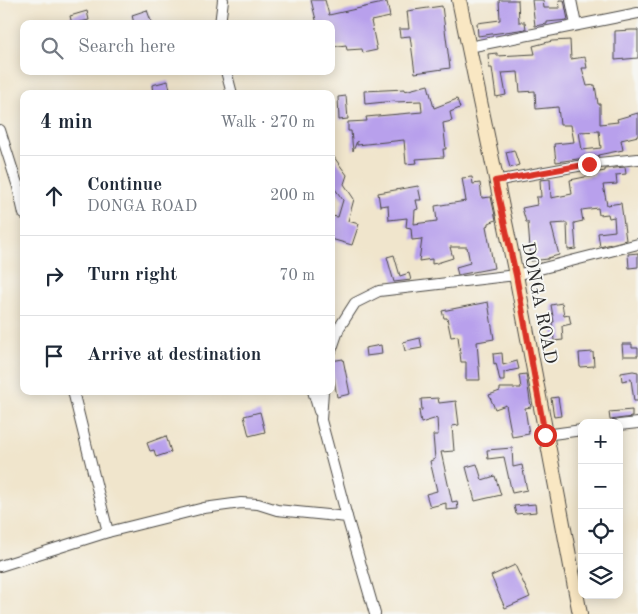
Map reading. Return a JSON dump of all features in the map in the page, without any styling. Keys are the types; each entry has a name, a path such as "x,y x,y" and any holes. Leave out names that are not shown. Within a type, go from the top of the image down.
{"street":[{"path":"220,20 223,0"},
{"name":"DONGA ROAD","path":"459,0 516,275 580,614"},
{"path":"571,0 576,25"},
{"path":"469,47 638,13"},
{"path":"227,75 231,90"},
{"path":"0,130 20,196"},
{"path":"495,181 589,164 638,159"},
{"path":"335,340 339,328 355,303 379,291 516,275 638,244"},
{"path":"74,395 108,532"},
{"path":"314,395 375,614"},
{"path":"321,420 322,395"},
{"path":"623,424 638,422"},
{"path":"545,435 578,431"},
{"path":"0,566 108,532 204,508 241,503 258,504 277,510 347,517"}],"building":[{"path":"311,0 325,0 329,15 387,2 390,17 371,21 377,50 363,53 362,49 347,50 346,45 335,46 335,20 316,20"},
{"path":"499,0 518,0 519,22 525,22 526,29 478,36 477,23 500,20"},
{"path":"532,0 543,0 544,8 560,8 559,0 564,0 568,20 547,22 547,24 535,26"},
{"path":"442,6 450,68 415,73 410,36 400,37 399,29 409,29 407,11"},
{"path":"147,10 151,20 133,20 132,15"},
{"path":"87,11 89,20 71,20 70,16"},
{"path":"638,30 638,58 615,60 615,31"},
{"path":"570,40 571,59 585,57 587,68 582,68 587,86 595,85 598,104 600,104 600,124 618,122 617,119 638,113 638,136 621,140 623,150 599,156 556,162 554,144 574,142 571,125 560,125 558,107 536,109 535,91 520,92 518,72 502,73 506,95 496,97 492,68 489,68 488,54 497,53 497,56 535,54 533,46 552,41","holes":["599,131 601,148 582,150 579,132"]},
{"path":"168,81 170,90 153,90 152,85"},
{"path":"428,85 434,108 457,99 460,108 450,112 452,121 443,123 446,149 443,149 444,157 416,159 417,163 406,164 404,140 357,145 357,141 353,151 351,131 348,131 348,122 367,121 366,117 422,112 421,101 365,104 364,91 405,89 405,91"},
{"path":"346,96 348,119 339,120 338,97"},
{"path":"514,150 519,165 510,168 506,152"},
{"path":"335,158 347,175 344,184 354,199 348,221 359,224 352,245 335,240 335,217 338,217 343,200 335,189"},
{"path":"625,167 626,174 616,175 617,184 603,185 607,205 621,203 626,240 600,247 598,233 615,231 614,217 609,218 608,214 599,215 598,208 581,210 583,221 574,223 576,249 568,250 567,223 551,224 559,255 548,259 531,261 528,222 526,222 522,208 537,205 536,197 541,197 540,180 550,179 551,198 572,194 570,180 595,175 594,173 605,171 605,169"},
{"path":"472,177 473,184 480,183 482,198 491,197 496,220 486,226 494,268 458,275 456,267 470,263 467,247 450,247 453,258 437,263 432,264 432,259 419,261 422,239 412,240 411,228 406,227 407,218 389,220 388,205 380,206 378,193 418,186 421,200 416,200 418,209 415,210 414,224 437,221 435,206 466,201 462,178"},
{"path":"638,253 638,267 629,268 628,254"},
{"path":"394,255 400,276 409,273 411,280 394,282 387,257"},
{"path":"488,302 494,339 477,342 480,380 466,380 466,362 461,362 458,336 451,337 447,318 444,318 442,311"},
{"path":"562,303 564,316 569,315 571,324 562,326 563,340 554,341 552,322 554,322 551,305"},
{"path":"420,338 422,348 405,351 403,342"},
{"path":"622,344 632,344 632,348 638,348 638,356 623,356"},
{"path":"381,345 382,354 366,356 365,348"},
{"path":"593,352 594,366 580,367 579,353"},
{"path":"502,353 503,365 517,361 519,369 504,372 504,381 500,381 496,363 494,364 493,354"},
{"path":"343,359 350,394 337,397 335,360"},
{"path":"638,372 638,401 634,401 631,379 622,381 621,373"},
{"path":"526,374 531,407 525,408 529,434 512,437 506,405 495,409 489,395 500,391 500,388 521,388 519,375"},
{"path":"558,397 561,416 554,417 551,398"},
{"path":"438,398 439,403 456,401 459,425 452,426 454,451 441,452 452,502 457,501 458,509 446,510 446,503 430,507 426,494 437,491 430,461 435,459 433,435 438,435 437,418 421,423 419,411 422,410 421,399"},
{"path":"632,410 632,417 610,419 609,412"},
{"path":"260,412 265,432 249,436 244,416"},
{"path":"166,436 171,452 156,457 154,450 150,451 147,443"},
{"path":"512,448 513,467 522,465 527,490 512,493 504,457 488,459 487,450"},
{"path":"477,464 482,480 495,476 501,495 475,501 466,467"},
{"path":"535,504 536,512 516,514 514,506"},
{"path":"515,565 530,597 505,608 491,576"}],"route":[{"path":"545,435 516,275 495,181 589,164"}]}
